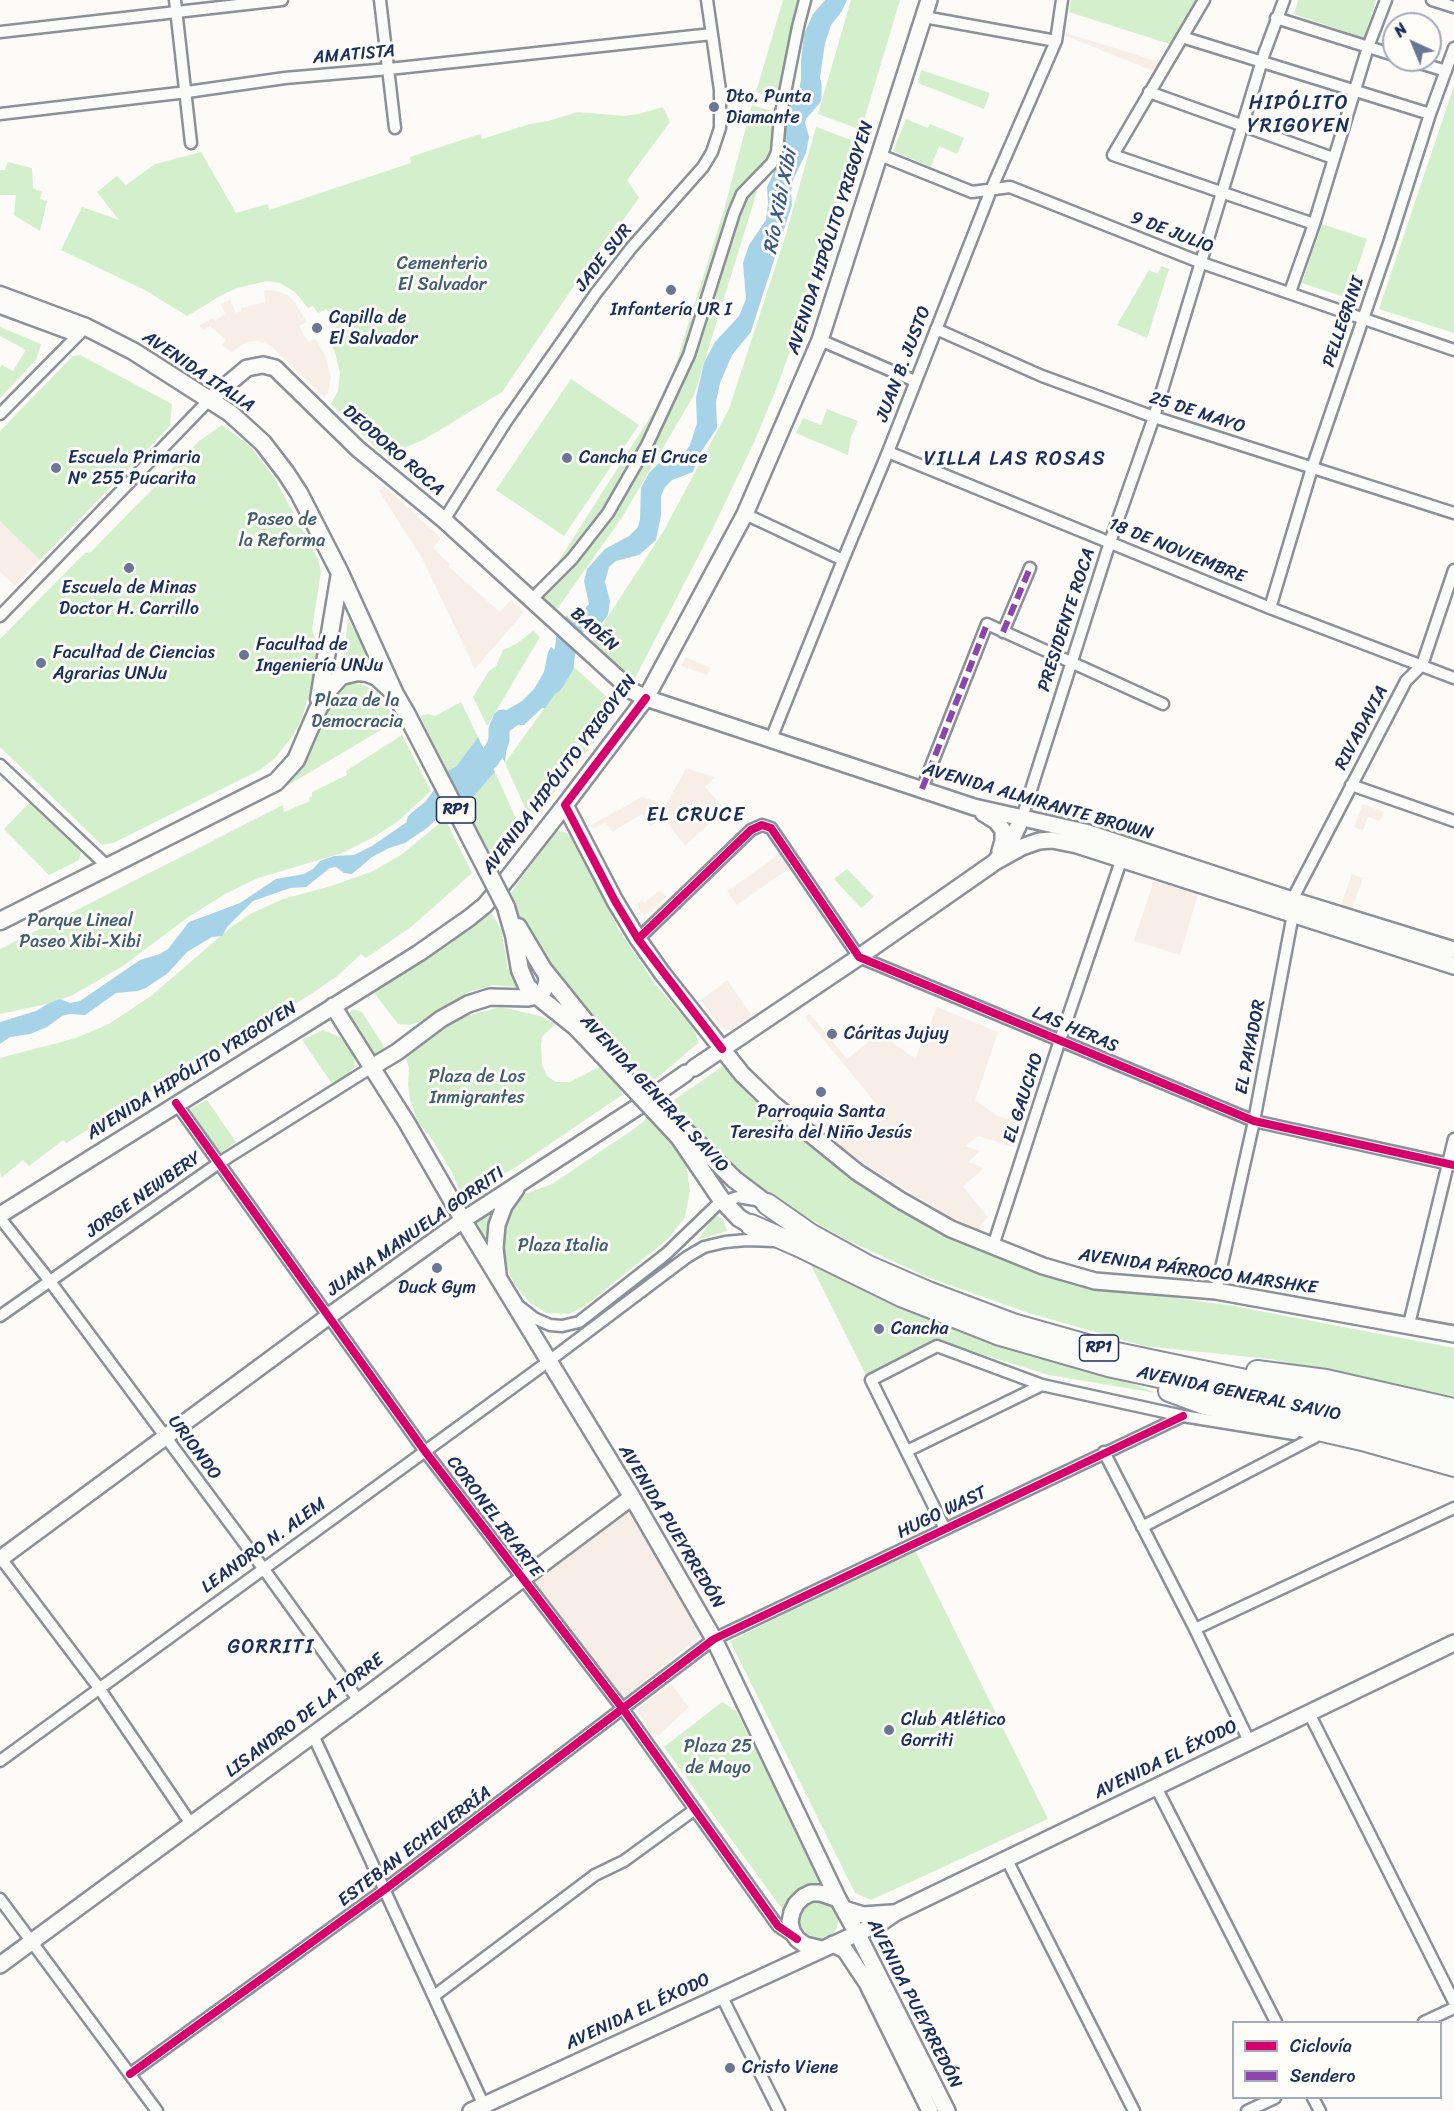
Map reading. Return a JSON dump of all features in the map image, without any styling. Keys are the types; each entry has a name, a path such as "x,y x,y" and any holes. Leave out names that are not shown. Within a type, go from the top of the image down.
{"highway":[{"name":"AVENIDA GENERAL SAVIO","path":"767,1204 840,1252 918,1288 1025,1328 1112,1352 1341,1400 1452,1450"},
{"name":"AVENIDA GENERAL SAVIO","path":"751,1225 901,1296 1000,1335 1108,1366 1204,1404 1362,1440 1452,1450"},
{"path":"1160,1361 1326,1380 1454,1409"}],"main road":[{"name":"AVENIDA HIPÓLITO YRIGOYEN","path":"2,1212 419,953 479,910 513,872 565,805 646,698 745,514 820,340 929,0"},
{"name":"AVENIDA ITALIA","path":"0,295 81,332 133,351 210,399 251,432 278,461 298,493 340,573 395,694"},
{"name":"DEODORO ROCA","path":"210,399 247,368 263,365 274,368 358,449 444,520 545,613"},
{"path":"318,709 340,573"},
{"name":"BADÉN","path":"545,613 632,691 646,698"},
{"path":"0,921 276,782 296,760 318,709 336,680 341,676 367,673 377,677 395,694"},
{"name":"RP1","path":"395,694 506,907"},
{"name":"AVENIDA ALMIRANTE BROWN","path":"646,698 974,807 1085,832 1454,966"},
{"name":"AVENIDA PÁRROCO MARSHKE","path":"565,805 615,901 638,939 742,1074 772,1103 857,1172 951,1229 1061,1272 1095,1281 1216,1291 1409,1324 1454,1334"},
{"path":"974,807 996,821 1003,830 1003,841 995,861"},
{"name":"JUANA MANUELA GORRITI","path":"0,1558 463,1220 722,1050 995,861 1010,843 1022,818"},
{"name":"AVENIDA ALMIRANTE BROWN","path":"995,861 1031,843 1052,840 1454,950"},
{"name":"AVENIDA GENERAL SAVIO","path":"506,907 543,969 615,1063"},
{"name":"AVENIDA GENERAL SAVIO","path":"506,907 520,970 527,986 615,1063 682,1134 726,1173 767,1204"},
{"path":"537,996 544,990 547,982 543,969"},
{"name":"RP1","path":"372,1067 397,1052 441,1019 480,999 500,996 537,996"},
{"name":"RP1","path":"513,997 560,1013"},
{"name":"AVENIDA PUEYRREDÓN","path":"333,1006 632,1497 714,1639 843,1907 946,2111"},
{"name":"AVENIDA GENERAL SAVIO","path":"682,1134 708,1182 723,1202 739,1218 751,1225"},
{"path":"498,1277 495,1248 497,1225 509,1198 523,1181"},
{"name":"LISANDRO DE LA TORRE","path":"0,1965 632,1497"},
{"name":"AVENIDA EL ÉXODO","path":"480,2109 882,1922 895,1913 1454,1643"},
{"path":"811,1893 820,1893 843,1907 847,1923 831,1944 805,1945 792,1931 790,1922 796,1904 811,1893"},
{"name":"AVENIDA EL ÉXODO","path":"843,1907 867,1915 895,1913"},
{"name":"AVENIDA PUEYRREDÓN","path":"831,1944 845,1950 867,1983 930,2111"}],"street":[{"path":"0,32 176,5 282,0"},
{"path":"380,0 395,128"},
{"name":"JADE SUR","path":"444,520 492,442 582,312 632,247 703,167 712,152 720,128 720,90 707,0"},
{"path":"531,600 572,559 608,513 647,445 684,365 742,194 772,163 777,153 780,118 805,0"},
{"name":"JUAN B. JUSTO","path":"771,739 888,452 991,190 1056,41 1062,0"},
{"path":"1204,0 1113,155 1314,224"},
{"name":"PRESIDENTE ROCA","path":"1022,818 1110,542 1154,417 1202,263 1221,193 1276,18 1284,0"},
{"path":"1290,292 1314,224 1368,46 1386,0"},
{"path":"1432,0 1454,7"},
{"path":"176,5 191,143"},
{"path":"924,17 1056,41"},
{"path":"1276,18 1382,51"},
{"name":"AMATISTA","path":"0,114 285,78 712,34"},
{"path":"1182,37 1430,114"},
{"name":"PELLEGRINI","path":"1270,608 1312,468 1454,48"},
{"path":"1442,71 1446,72"},
{"path":"1149,92 1333,158"},
{"name":"9 DE JULIO","path":"880,154 972,192 1010,188 1202,263 1454,350"},
{"name":"AVENIDA ITALIA","path":"0,308 81,332"},
{"name":"25 DE MAYO","path":"936,328 1042,376 1154,417 1454,513"},
{"path":"0,414 81,332"},
{"path":"820,340 915,381"},
{"path":"0,616 210,399"},
{"name":"18 DE NOVIEMBRE","path":"888,452 1270,608 1454,678"},
{"path":"745,514 843,560"},
{"path":"1004,632 1030,568"},
{"name":"RIVADAVIA","path":"1293,907 1351,785 1406,681 1422,665 1454,570"},
{"path":"922,789 987,624 1163,704"},
{"path":"0,765 107,866"},
{"path":"1351,785 1454,821"},
{"path":"638,939 751,830 762,825 771,828 859,957"},
{"name":"EL GAUCHO","path":"993,1246 1122,858"},
{"name":"EL PAYADOR","path":"1216,1291 1254,1121 1293,907"},
{"name":"LAS HERAS","path":"859,957 1254,1121 1451,1164"},
{"name":"JORGE NEWBERY","path":"0,1316 219,1163 372,1067"},
{"name":"CORONEL IRIARTE","path":"176,1103 424,1450 623,1709 778,1926 798,1939"},
{"path":"1409,1324 1451,1164 1454,1138"},
{"path":"512,1300 534,1318 550,1325 562,1326 579,1322 666,1254 707,1213 723,1202 741,1196 767,1204"},
{"name":"URIONDO","path":"2,1212 49,1280 359,1701"},
{"name":"RP1","path":"549,1360 696,1251 710,1245 739,1240 789,1242"},
{"path":"945,1529 871,1380 937,1346 1042,1385 1183,1416 1315,1437 1432,1465 1452,1450"},
{"name":"LEANDRO N. ALEM","path":"0,1761 549,1360"},
{"path":"907,1451 1042,1385"},
{"name":"HUGO WAST","path":"714,1639 1183,1416"},
{"path":"1142,1527 1315,1437"},
{"path":"1104,1452 1195,1629 1249,1742"},
{"path":"1195,1629 1454,1508"},
{"path":"0,1558 99,1688 191,1824"},
{"name":"ESTEBAN ECHEVERRÍA","path":"130,2074 384,1890 714,1639"},
{"path":"1309,1713 1454,2002"},
{"path":"313,1735 434,1996 480,2109"},
{"path":"1156,1787 1275,2021"},
{"path":"434,1996 595,1875 624,1861 694,1810"},
{"path":"1007,1860 1134,2111"},
{"path":"0,1899 157,2111"},
{"path":"721,1995 779,2111"},
{"path":"1426,2021 1454,2007"},
{"path":"1247,2111 1271,2099"}],"shaded area":[{"path":"1066,33 1161,63 1156,72 1066,36"},
{"path":"264,291 278,291 289,296 307,322 299,326 308,342 316,339 325,356 331,377 328,392 324,397 270,345 257,341 246,342 231,352 222,345 226,340 210,326 204,330 199,326 213,318 215,321 225,314 221,304 230,300 236,313 241,311 241,308 265,302"},
{"path":"384,486 441,538 433,548 450,564 449,567 500,612 511,600 524,612 475,669 422,558 379,491"},
{"path":"0,521 40,560 15,586 0,572"},
{"path":"686,657 711,668 707,675 681,666"},
{"path":"686,768 715,777 705,787 725,809 685,846 668,823 677,817 674,814 650,826 642,814 612,832 605,822 593,829 591,825 642,797 666,805"},
{"path":"1363,804 1384,812 1380,821 1368,817 1363,830 1354,827"},
{"path":"780,854 790,868 737,905 727,891"},
{"path":"1352,874 1363,878 1351,911 1340,907"},
{"path":"1154,881 1198,894 1180,955 1134,941"},
{"path":"660,890 666,897 646,915 641,913 636,904 642,900 644,903"},
{"path":"727,980 752,1016 729,1031 721,1028 701,1000"},
{"path":"937,1007 998,1032 975,1100 997,1116 1022,1123 1014,1147 978,1136 965,1146 980,1151 968,1162 984,1168 963,1187 988,1217 977,1230 945,1214 850,1155 814,1126 819,1119 832,1123 846,1115 850,1119 846,1125 862,1136 887,1117 805,1017 810,1014 847,1059 880,1033 915,1059"},
{"path":"627,1507 704,1633 622,1699 532,1579"},
{"path":"671,1684 689,1707 658,1736 654,1733 653,1735 636,1710"}],"green space":[{"path":"783,0 813,0 783,102 756,92"},
{"path":"851,0 900,0 861,130 818,114"},
{"path":"1071,0 1200,0 1173,45 1069,12"},
{"path":"1298,0 1376,0 1364,38 1294,14"},
{"path":"921,70 990,93 984,109 918,83"},
{"path":"1454,86 1454,333 1379,309"},
{"path":"752,105 781,114 694,395 621,519 555,612 537,595 668,389 723,213"},
{"name":"Cementerio El Salvador","path":"663,107 670,122 627,180 639,198 621,223 618,221 502,392 425,439 390,454 380,452 331,404 338,391 340,373 335,352 330,343 334,340 329,331 339,325 326,309 318,313 313,306 308,308 295,292 280,283 267,281 237,288 187,316 145,290 61,250 82,207 119,220 97,192 117,176 126,185 155,164 201,152 236,213 268,204 269,210 411,163 410,157 480,134 482,139 578,112 623,116"},
{"path":"906,119 928,128 930,124 964,138 957,154 939,146 931,167 893,151"},
{"path":"816,127 862,144 847,184 836,224 777,387 755,440 712,530 635,678 627,672 623,674 590,644 663,532 729,409 786,234"},
{"path":"8,162 32,168 33,188 42,192 40,199 47,201 40,231 14,215 16,195 0,195 0,170 5,170"},
{"path":"1322,224 1367,239 1347,298 1302,283"},
{"path":"1161,266 1169,269 1147,338 1117,325 1149,270 1158,274"},
{"path":"0,327 41,344 36,360 0,398 0,368 2,365 13,371 26,350 0,336"},
{"path":"80,355 172,404 170,426 40,560 0,521 0,431 73,356"},
{"name":"Cancha El Cruce","path":"571,379 639,425 564,536 496,490"},
{"path":"827,409 858,421 851,437 848,455 796,433 803,418 821,425"},
{"name":"Paseo de la Reforma","path":"222,425 250,446 275,479 318,559 321,572 312,629 318,648 308,698 301,720 292,737 275,758 260,770 113,843 102,845 0,747 0,639 85,553 91,552 199,441"},
{"path":"348,619 371,661 370,665 344,668"},
{"path":"533,631 540,637 487,726 473,697 489,671 496,666 503,650 516,644"},
{"path":"574,667 608,698 607,702 616,711 532,820 505,763"},
{"name":"Plaza de la Democracia","path":"346,683 361,684 378,692 396,721 280,790 333,696"},
{"path":"461,702 478,737 449,776 420,716 428,714 435,716"},
{"name":"Parque Lineal Paseo Xibi-Xibi","path":"402,735 431,791 397,822 342,853 258,878 225,894 187,918 123,966 71,996 0,1014 0,949 283,805 284,812 310,801 309,797 312,797 312,792 347,775 346,771"},
{"path":"495,772 522,832 495,862 465,806"},
{"path":"29,803 81,852 79,860 49,875 4,829"},
{"path":"445,819 472,873 411,927 366,958 361,954 336,977 305,998 66,1143 63,1140 29,1166 23,1160 2,1177 0,1172 0,1058 76,1038 109,1024 151,996 230,928 250,914 283,899 331,886 373,871 401,855"},
{"path":"558,831 567,833 578,847 619,930 655,984 695,1030 698,1043 650,1084 591,1023 547,966 519,916 511,893"},
{"path":"847,869 874,897 861,908 834,879"},
{"path":"491,913 501,929 508,968 519,987 493,985 469,992 421,1021 410,1025 398,1024 374,993"},
{"name":"Plaza de Los Inmigrantes","path":"501,1007 540,1016 555,1024 542,1037 542,1065 547,1076 556,1082 570,1082 601,1066 621,1089 622,1095 484,1188 468,1195 459,1190 452,1172 430,1136 418,1123 410,1099 409,1069 405,1053 454,1019"},
{"path":"353,1009 362,1012 385,1051 374,1057 350,1018 350,1012"},
{"path":"323,1030 340,1037 348,1045 355,1060 354,1067 349,1074 333,1085 302,1040"},
{"path":"723,1066 779,1123 837,1167 926,1226 1074,1285 1228,1305 1454,1348 1454,1396 1270,1359 1144,1346 1029,1313 927,1277 845,1239 765,1194 712,1153 679,1113 674,1100"},
{"path":"207,1100 236,1142 220,1153 190,1109"},
{"name":"Plaza Italia","path":"650,1116 678,1146 686,1163 690,1191 685,1217 669,1238 585,1306 569,1314 547,1313 530,1303 515,1285 503,1260 500,1234 514,1201 522,1195 552,1184"},
{"path":"499,1208 488,1251 472,1225"},
{"path":"717,1216 723,1219 727,1231 698,1240 712,1219"},
{"path":"792,1246 1156,1393 1049,1375 936,1340 866,1375 810,1263"},
{"name":"Club Atlético Gorriti","path":"915,1550 1048,1819 871,1900 855,1893 730,1641"},
{"name":"Plaza 25 de Mayo","path":"722,1702 736,1711 826,1887 785,1913 664,1747"},
{"path":"819,1902 826,1903 832,1908 837,1914 837,1928 832,1934 826,1939 819,1940 812,1939 806,1934 801,1928 800,1921 801,1914 806,1908 812,1903"}],"water":[{"path":"825,0 847,0 831,25 825,43 819,84 821,99 812,112 787,103 797,98 801,81 804,34 813,14"},
{"path":"784,115 805,123 809,137 806,153 793,180 792,205 751,332 732,355 720,383 716,402 717,428 699,455 693,472 672,480 665,487 661,496 661,515 656,540 639,555 616,561 609,567 605,582 610,601 608,615 592,630 578,633 563,619 574,610 584,609 589,604 584,581 587,569 605,549 629,536 638,527 641,488 649,473 660,462 685,452 690,445 697,423 696,398 704,363 715,342 739,316 746,299 743,263 749,245 766,220 767,187 782,155"},
{"path":"551,647 574,667 545,708 542,708 524,725 518,725 508,732 505,763 489,729 500,714 522,701 534,689 544,672"},
{"path":"478,737 495,772 465,806 449,776"},
{"path":"434,797 439,808 428,827 405,843 372,857 352,874 344,873 336,867 330,868 306,887 290,888 253,901 228,926 222,936 212,937 187,952 168,973 146,988 116,993 85,1015 62,1016 47,1027 30,1034 10,1037 0,1044 0,1022 36,1011 60,999 70,1003 80,1001 140,960 168,949 189,922 240,903 276,879 304,874 320,861 334,856 354,855 372,846 417,815"}],"waterway":[{"name":"Río Xibi Xibi","path":"793,145 793,123 798,112 811,97 811,84"},
{"name":"Río Xibi Xibi","path":"553,683 563,666 567,636 582,619"},
{"name":"Río Xibi Xibi","path":"417,822 433,809 455,779 489,759 499,740 499,730 503,720"}],"marked path":[{"path":"1003,632 1030,568"},
{"path":"922,789 987,624"}],"cycle path":[{"path":"646,698 565,805 615,901 638,939 722,1049"},
{"path":"638,939 751,830 762,825 771,828 859,957 1254,1121 1454,1165"},
{"path":"176,1103 424,1450 623,1709 778,1926 797,1939"},
{"path":"130,2074 384,1890 714,1639 1183,1416"}],"place":[{"name":"Dto. Punta Diamante","path":"714,107"},
{"name":"Infantería UR I","path":"671,290"},
{"name":"Capilla de El Salvador","path":"317,328"},
{"name":"Cancha El Cruce","path":"567,458"},
{"name":"Escuela Primaria Nº 255 Pucarita","path":"56,468"},
{"name":"Escuela de Minas Doctor H. Carrillo","path":"129,568"},
{"name":"Facultad de Ingeniería UNJu","path":"244,655"},
{"name":"Facultad de Ciencias Agrarias UNJu","path":"41,663"},
{"name":"Cáritas Jujuy","path":"832,1034"},
{"name":"Parroquia Santa Teresita del Niño Jesús","path":"821,1092"},
{"name":"Duck Gym","path":"437,1268"},
{"name":"Cancha","path":"879,1329"},
{"name":"Club Atlético Gorriti","path":"889,1730"},
{"name":"Cristo Viene","path":"730,2068"}],"district":[{"name":"HIPÓLITO YRIGOYEN","path":"1299,116"},
{"name":"VILLA LAS ROSAS","path":"1015,460"},
{"name":"EL CRUCE","path":"696,816"},
{"name":"GORRITI","path":"271,1648"}]}
